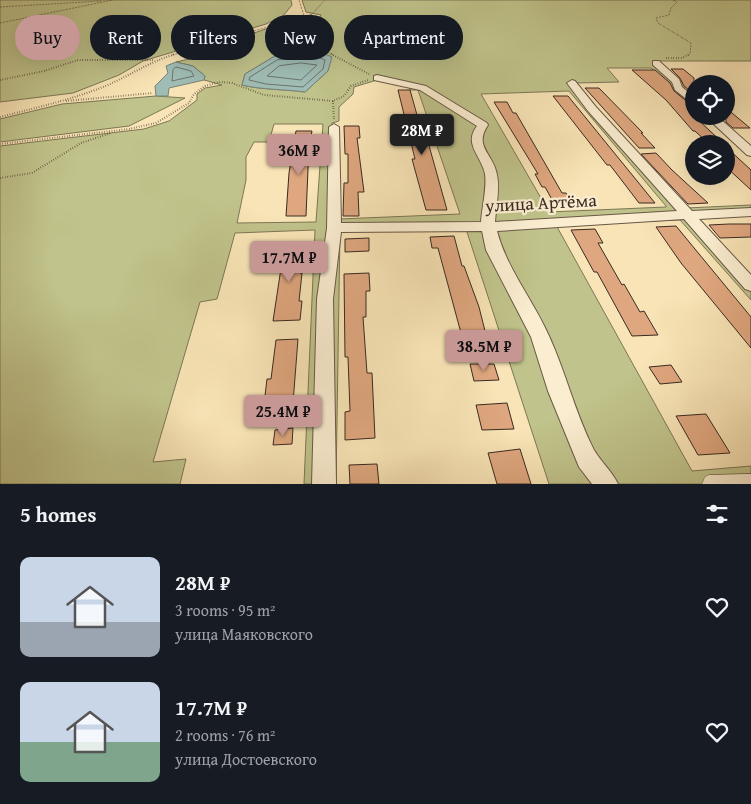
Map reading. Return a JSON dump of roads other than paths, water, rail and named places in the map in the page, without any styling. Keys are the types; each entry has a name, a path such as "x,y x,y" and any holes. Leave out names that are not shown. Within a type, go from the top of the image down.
{"street":[{"path":"656,63 676,81 678,88 685,94"},
{"path":"376,78 423,88 480,121 482,125 477,133 476,141 491,174 488,225 494,250 540,337 558,391 587,459 606,484"},
{"path":"572,83 592,109 751,285"},
{"path":"720,125 751,152"},
{"path":"324,484 325,299 334,228 334,127"},
{"name":"улица Артёма","path":"334,228 355,230 488,225 518,226 544,222 751,212"}],"lane":[{"path":"708,484 709,481 751,480"}],"water":[{"path":"268,60 331,60 328,71 305,92 242,85 245,74"},
{"path":"176,62 193,66 205,76 204,80 169,88 168,96 156,96 155,86 168,73 166,66"}]}
